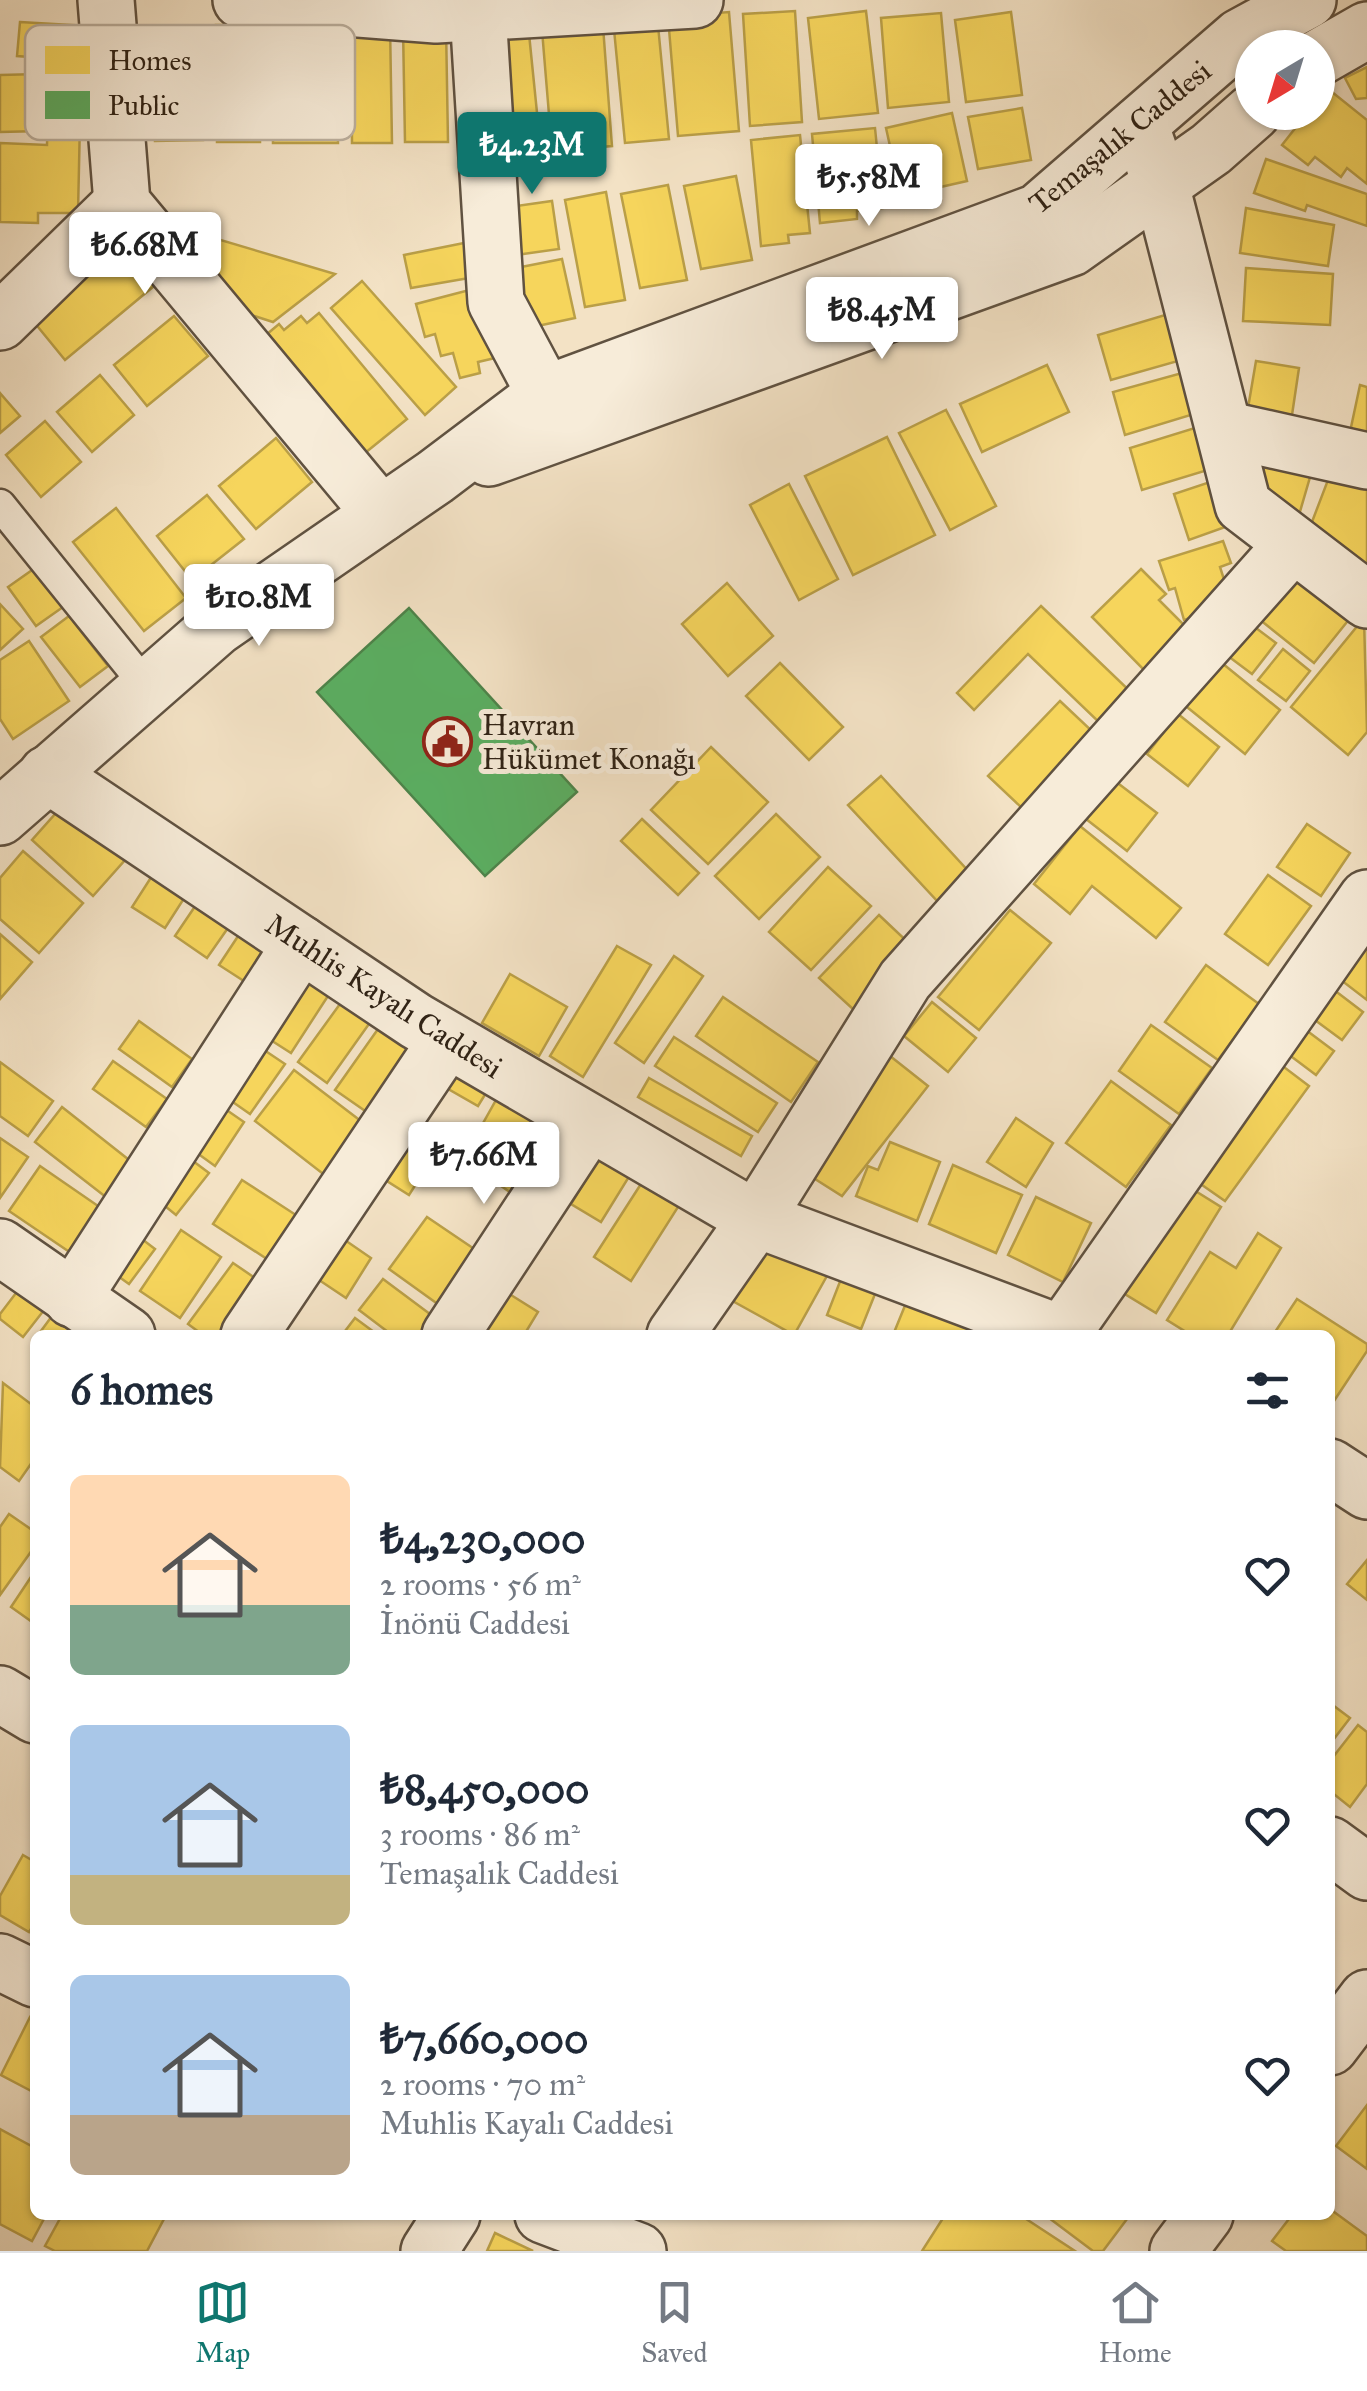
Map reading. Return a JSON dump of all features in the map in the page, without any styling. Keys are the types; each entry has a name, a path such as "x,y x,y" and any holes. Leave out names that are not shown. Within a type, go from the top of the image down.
{"street":[{"path":"106,0 108,25"},
{"path":"241,0 451,9 695,0"},
{"name":"Temaşalık Caddesi","path":"0,817 216,627 435,477 545,394 1038,212 1240,38 1308,0"},
{"path":"451,9 496,302 545,394"},
{"path":"1335,48 1367,30"},
{"path":"1140,124 1160,185 1244,504 1367,600"},
{"name":"Temaşalık Caddesi","path":"435,477 1071,248 1235,126"},
{"path":"117,140 122,203 381,514"},
{"path":"0,322 122,203"},
{"path":"1224,430 1367,461"},
{"path":"693,1329 756,1219 905,980 1293,544"},
{"name":"Muhlis Kayalı Caddesi","path":"47,774 448,1040 588,1125 756,1219 1053,1330"},
{"path":"1067,1330 1367,898"},
{"path":"72,1299 301,944"},
{"path":"252,1330 448,1040"},
{"path":"453,1330 588,1125"},
{"path":"0,1247 119,1330"},
{"path":"1335,1470 1367,1491"},
{"path":"0,1694 30,1712"},
{"path":"1335,1848 1367,1872"},
{"path":"1335,2041 1367,1998"},
{"path":"430,2251 449,2220"},
{"path":"556,2220 638,2251"},
{"path":"1178,2251 1201,2220"}],"lane":[{"path":"0,505 146,687"}],"building: Homes":[{"path":"795,11 802,122 750,126 743,14"},
{"path":"866,11 878,113 819,119 808,18"},
{"path":"729,12 739,131 678,136 668,17"},
{"path":"1011,12 1022,95 966,102 955,20"},
{"path":"602,13 612,146 552,151 541,18"},
{"path":"941,13 949,102 888,108 881,18"},
{"path":"527,14 541,152 502,155 487,19"},
{"path":"657,15 669,139 625,143 613,19"},
{"path":"20,22 70,25 25,25 25,57 17,56"},
{"path":"390,25 392,143 352,143 355,26"},
{"path":"446,26 448,142 405,142 403,27"},
{"path":"1367,67 1367,98 1356,99 1345,78"},
{"path":"25,74 25,131 0,132 0,75"},
{"path":"1335,94 1367,120 1367,184 1347,168 1341,177 1315,157 1308,165 1282,145 1294,130 1335,130"},
{"path":"1022,108 1031,160 978,169 968,117"},
{"path":"952,113 967,181 901,196 886,128"},
{"path":"875,128 883,208 857,211 857,219 820,223 812,134"},
{"path":"800,135 810,233 788,235 789,243 761,246 751,140"},
{"path":"47,140 80,140 78,213 38,213 38,223 0,222 0,143 47,145"},
{"path":"217,140 260,140 260,142"},
{"path":"273,140 338,140 338,143"},
{"path":"1266,159 1367,194 1367,226 1307,205 1305,211 1254,193"},
{"path":"736,176 752,260 701,269 684,186"},
{"path":"668,185 687,280 640,288 621,194"},
{"path":"606,192 625,300 585,307 565,200"},
{"path":"552,201 559,249 516,255 509,207"},
{"path":"1246,208 1334,225 1328,266 1240,253"},
{"path":"170,225 335,274 273,322 242,312"},
{"path":"469,242 475,277 411,288 404,255"},
{"path":"117,243 154,286 65,360 29,316"},
{"path":"562,259 575,318 528,328 516,268"},
{"path":"1246,268 1333,274 1330,325 1243,321"},
{"path":"362,281 456,387 425,415 331,308"},
{"path":"477,288 495,358 478,362 480,373 460,378 453,353 441,356 435,334 425,337 416,304"},
{"path":"319,313 407,419 365,453 266,335 279,324 284,330 301,316 307,323"},
{"path":"1165,315 1178,361 1111,380 1098,335"},
{"path":"174,316 208,356 147,406 114,365"},
{"path":"1256,361 1299,368 1292,415 1248,408"},
{"path":"1047,365 1069,412 982,452 960,404"},
{"path":"1182,373 1194,414 1125,435 1113,392"},
{"path":"100,375 134,415 92,452 57,412"},
{"path":"1360,385 1367,387 1367,436 1350,432"},
{"path":"0,393 20,416 0,433"},
{"path":"946,410 996,506 950,530 899,433"},
{"path":"45,421 81,462 41,497 6,455"},
{"path":"1198,427 1211,469 1142,490 1130,448"},
{"path":"887,437 935,535 853,575 805,476"},
{"path":"276,438 312,482 256,529 219,486"},
{"path":"1249,440 1315,460 1299,515 1252,491"},
{"path":"1336,459 1367,471 1367,569 1307,535"},
{"path":"1213,481 1228,526 1189,540 1174,494"},
{"path":"789,484 838,579 799,600 750,505"},
{"path":"207,495 244,539 192,580 157,536"},
{"path":"116,508 186,598 144,631 73,542"},
{"path":"1223,541 1231,563 1220,567 1228,592 1208,598 1212,611 1184,620 1175,588 1169,590 1159,561"},
{"path":"1295,564 1355,612 1314,663 1254,615"},
{"path":"35,568 63,607 36,626 8,587"},
{"path":"1141,569 1166,594 1159,600 1187,628 1144,670 1092,617"},
{"path":"727,583 773,636 728,676 682,624"},
{"path":"0,604 23,629 0,650"},
{"path":"1041,606 1134,695 1104,727 1028,654 974,710 957,693"},
{"path":"69,616 108,666 80,687 41,637"},
{"path":"1364,618 1367,732 1348,755 1291,707"},
{"path":"1248,622 1276,643 1252,674 1224,653"},
{"path":"29,641 69,701 13,739 0,719 0,660"},
{"path":"1283,649 1310,671 1286,701 1258,680"},
{"path":"1217,659 1280,710 1245,754 1182,703"},
{"path":"780,663 843,727 809,760 746,696"},
{"path":"1060,701 1094,733 1023,809 988,776"},
{"path":"1178,714 1219,747 1188,786 1147,754"},
{"path":"711,747 768,802 708,864 651,810"},
{"path":"881,776 971,874 939,903 848,805"},
{"path":"1115,781 1157,813 1127,851 1086,819"},
{"path":"64,804 125,860 93,896 32,840"},
{"path":"776,814 820,857 759,919 715,876"},
{"path":"642,819 699,873 678,895 621,841"},
{"path":"1307,824 1350,853 1321,896 1277,867"},
{"path":"1080,826 1181,908 1156,938 1092,886 1070,914 1034,884"},
{"path":"23,851 83,903 39,953 0,919 0,878"},
{"path":"159,865 192,886 165,928 132,907"},
{"path":"828,867 871,906 811,970 769,932"},
{"path":"1268,875 1311,906 1268,965 1225,934"},
{"path":"204,893 237,915 207,958 175,936"},
{"path":"1010,910 1051,943 979,1030 938,997"},
{"path":"879,915 914,948 854,1010 819,978"},
{"path":"248,921 275,939 247,983 219,965"},
{"path":"0,934 32,962 0,999"},
{"path":"1352,938 1367,950 1367,1000 1328,970"},
{"path":"617,946 651,965 583,1077 550,1056"},
{"path":"674,956 703,976 644,1063 615,1043"},
{"path":"303,959 337,982 291,1053 255,1030"},
{"path":"1206,965 1259,1004 1218,1060 1165,1022"},
{"path":"510,974 567,1007 539,1056 482,1023"},
{"path":"1321,980 1363,1012 1342,1040 1300,1009"},
{"path":"353,986 381,1007 327,1083 298,1062"},
{"path":"723,997 818,1062 791,1102 696,1036"},
{"path":"932,1002 976,1038 948,1072 904,1036"},
{"path":"390,1012 426,1037 371,1115 335,1090"},
{"path":"139,1021 192,1059 172,1087 119,1049"},
{"path":"1294,1021 1334,1051 1316,1075 1276,1045"},
{"path":"1151,1025 1212,1068 1179,1114 1119,1071"},
{"path":"674,1037 777,1103 758,1132 655,1066"},
{"path":"252,1042 285,1064 250,1114 217,1091"},
{"path":"885,1052 928,1086 842,1196 796,1167"},
{"path":"452,1055 494,1080 478,1106 436,1082"},
{"path":"1268,1055 1309,1086 1225,1201 1182,1171"},
{"path":"113,1061 167,1099 146,1127 93,1089"},
{"path":"0,1062 53,1101 28,1136 0,1116"},
{"path":"294,1070 370,1128 331,1180 255,1121"},
{"path":"649,1078 752,1136 741,1156 638,1097"},
{"path":"1111,1081 1171,1125 1126,1187 1066,1143"},
{"path":"505,1084 574,1122 551,1164 482,1125"},
{"path":"215,1102 244,1122 215,1166 186,1145"},
{"path":"62,1107 138,1167 111,1201 35,1142"},
{"path":"1016,1118 1053,1143 1026,1187 987,1162"},
{"path":"411,1126 441,1145 409,1195 379,1176"},
{"path":"0,1138 28,1157 0,1198"},
{"path":"890,1142 940,1162 917,1221 856,1196 868,1166 878,1170"},
{"path":"605,1148 635,1167 601,1222 571,1204"},
{"path":"181,1152 209,1173 176,1215 149,1193"},
{"path":"518,1159 544,1175 526,1203 501,1186"},
{"path":"953,1165 1022,1195 996,1253 929,1224"},
{"path":"40,1166 101,1208 71,1253 9,1211"},
{"path":"648,1173 685,1196 631,1281 594,1257"},
{"path":"242,1180 299,1217 270,1261 213,1224"},
{"path":"1181,1182 1221,1207 1156,1313 1115,1288"},
{"path":"1036,1197 1091,1223 1063,1282 1008,1255"},
{"path":"427,1217 492,1261 453,1315 389,1269"},
{"path":"130,1230 155,1249 129,1284 104,1266"},
{"path":"181,1230 221,1257 180,1318 140,1291"},
{"path":"1258,1233 1281,1248 1231,1330 1183,1330 1167,1320 1210,1252 1236,1268"},
{"path":"339,1236 371,1258 346,1298 313,1276"},
{"path":"762,1238 828,1274 797,1330 785,1330 729,1299"},
{"path":"848,1261 883,1274 861,1329 827,1315"},
{"path":"233,1263 258,1280 222,1330 196,1330 188,1324"},
{"path":"29,1276 55,1296 23,1337 0,1319 0,1314"},
{"path":"383,1279 446,1326 443,1330 385,1330 359,1310"},
{"path":"913,1286 981,1316 975,1330 895,1330"},
{"path":"503,1290 538,1312 527,1330 480,1327"},
{"path":"66,1297 111,1330 42,1330"},
{"path":"1297,1299 1367,1344 1367,1351 1335,1399 1335,1330 1276,1330"},
{"path":"355,1318 371,1330 346,1330"},
{"path":"3,1383 30,1403 30,1465 19,1481 0,1467"},
{"path":"9,1514 30,1529 30,1553 0,1595 0,1527"},
{"path":"1367,1560 1367,1600 1347,1584"},
{"path":"30,1578 30,1620 11,1607"},
{"path":"1335,1707 1350,1718 1335,1738"},
{"path":"1358,1725 1367,1732 1367,1784 1350,1807 1335,1795 1335,1755"},
{"path":"23,1855 30,1859 29,1932 0,1915 0,1896"},
{"path":"30,2017 30,2090 1,2075"},
{"path":"1367,2105 1367,2169 1336,2146"},
{"path":"0,2129 30,2145 30,2220 43,2220 32,2241 0,2224"},
{"path":"1335,2213 1367,2236 1367,2251 1286,2251 1272,2241 1288,2220 1335,2220"},
{"path":"59,2220 163,2220 147,2251 55,2251 45,2246"},
{"path":"942,2220 1028,2220 1075,2251 922,2251"},
{"path":"1052,2220 1126,2220 1103,2251 1093,2251"},
{"path":"495,2233 533,2251 487,2251"}],"building: Public":[{"name":"Havran Hükümet Konağı","path":"409,608 577,792 485,876 317,692"}],"place":[{"name":"Havran Hükümet Konağı","path":"447,742"}]}
